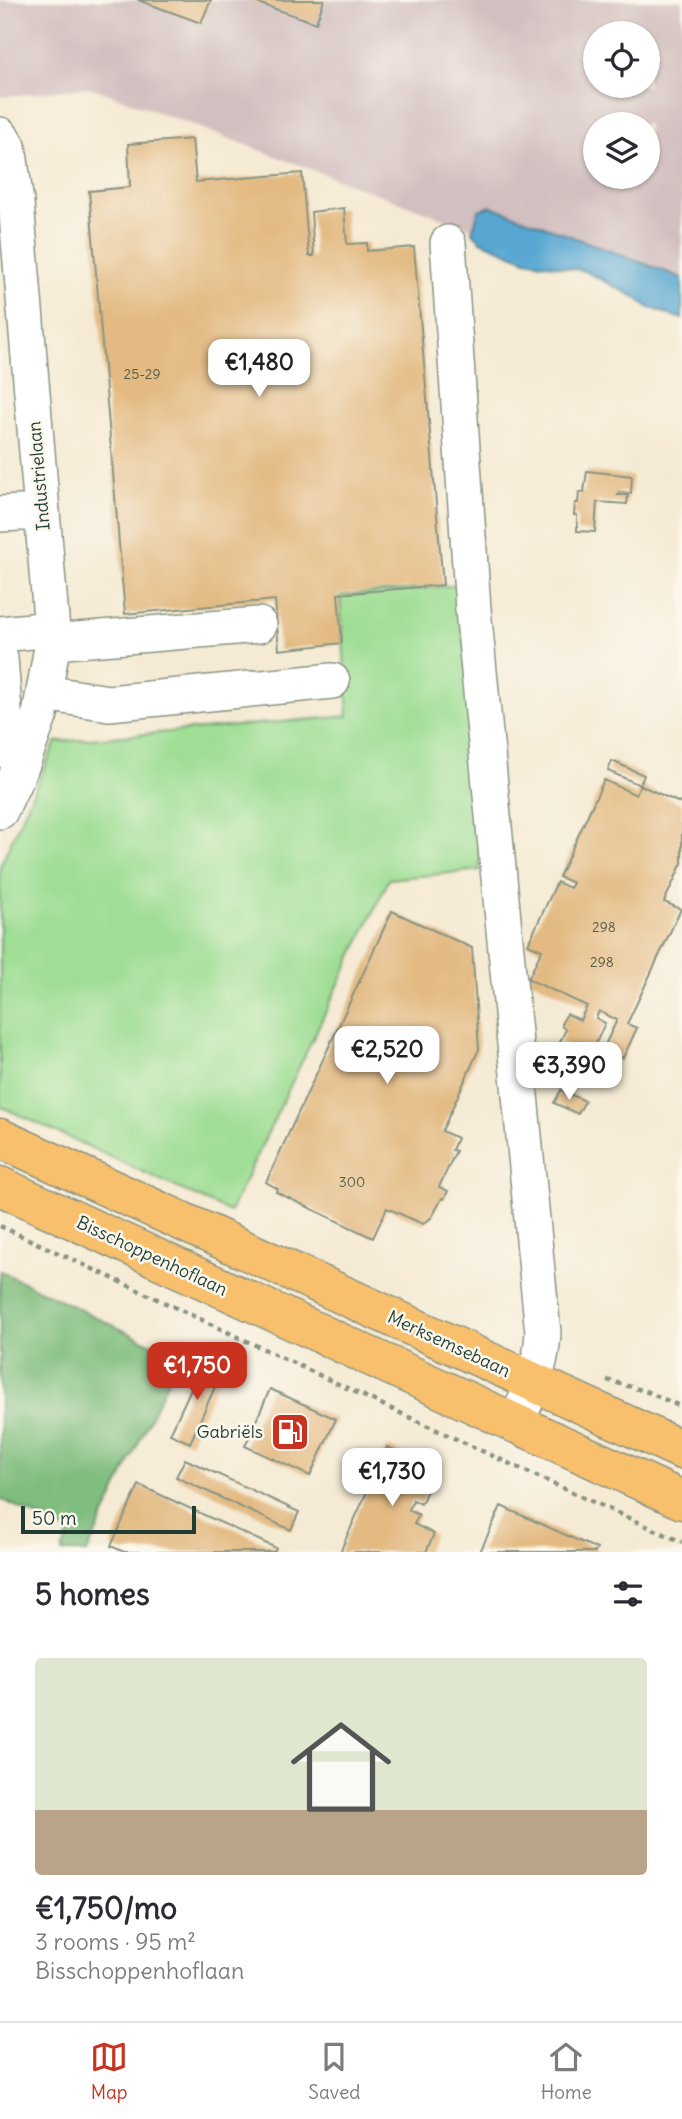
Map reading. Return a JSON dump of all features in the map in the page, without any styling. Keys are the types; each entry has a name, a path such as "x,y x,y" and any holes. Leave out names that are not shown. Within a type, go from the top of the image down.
{"main road":[{"name":"Merksemsebaan","path":"0,1138 682,1450"},
{"name":"Bisschoppenhoflaan","path":"0,1186 515,1424"},
{"path":"515,1424 682,1500"}],"street":[{"name":"Industrielaan","path":"0,135 8,146 16,203 52,636 44,693 22,764 0,811"},
{"path":"448,243 473,609 543,1333 542,1357 535,1383 515,1424"},
{"path":"0,514 42,512"},
{"path":"0,634 52,636 259,625"},
{"path":"0,659 7,750 22,764"},
{"path":"44,693 109,703 332,681"}],"path":[{"path":"0,1226 503,1462 682,1542"}],"shaded area":[{"path":"0,0 682,0 682,307 90,87 0,97"}],"green space":[{"path":"461,585 480,870 389,879 230,1212 0,1106 0,866 56,742 348,716 340,596"},
{"path":"0,1271 179,1357 87,1552 62,1552 69,1531 0,1499"}],"water":[{"path":"491,206 682,278 682,319 648,307 635,297 585,271 526,260 481,241 472,232 479,210"}],"building":[{"path":"138,0 211,0 201,23"},
{"path":"249,0 324,0 316,23"},
{"path":"192,139 196,182 302,173 309,256 314,256 311,212 344,208 347,244 367,243 367,251 414,247 443,585 338,594 342,643 279,650 275,600 125,614 89,191 130,187 128,144"},
{"path":"587,471 632,476 631,493 619,492 618,495 628,495 627,504 597,502 595,532 577,531 577,515 574,515 579,492 584,492"},
{"path":"612,761 644,775 640,785 608,771"},
{"path":"604,780 636,795 640,785 682,804 682,863 664,902 681,909 627,1024 637,1028 623,1058 603,1049 617,1020 599,1011 596,1018 605,1023 592,1052 601,1053 605,1059 598,1063 590,1056 576,1085 557,1074 565,1044 560,1042 566,1029 562,1027 562,1022 567,1014 580,1020 587,1006 528,979 542,950 528,944 557,882 570,888 573,883 559,877"},
{"path":"392,911 472,948 479,1049 442,1131 457,1138 452,1150 456,1151 439,1187 448,1191 444,1199 442,1198 432,1217 423,1224 387,1208 373,1238 276,1192 278,1189 266,1182"},
{"path":"561,1090 585,1101 578,1114 554,1103"},
{"path":"204,1360 223,1369 190,1443 170,1434"},
{"name":"Gabriëls","path":"270,1389 336,1419 310,1476 245,1446"},
{"path":"387,1447 437,1468 421,1504 413,1500 409,1510 419,1515 414,1524 434,1534 426,1552 340,1552"},
{"path":"185,1459 299,1512 291,1530 176,1477"},
{"path":"139,1485 276,1548 274,1552 124,1552 111,1546"},
{"path":"501,1506 597,1549 595,1552 480,1552"}],"place":[{"name":"Gabriëls","path":"290,1432"}]}
